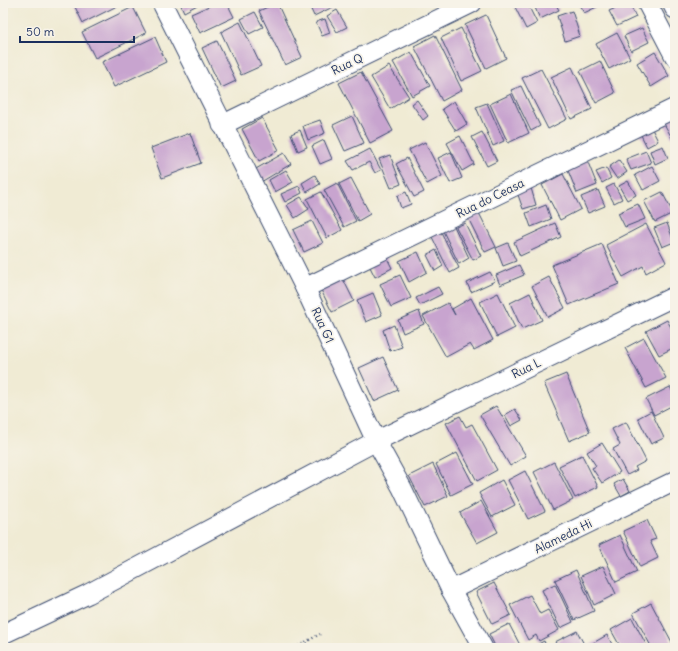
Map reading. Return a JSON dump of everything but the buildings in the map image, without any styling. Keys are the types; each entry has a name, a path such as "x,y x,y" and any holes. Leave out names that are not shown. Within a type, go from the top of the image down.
{"street":[{"name":"Rua G1","path":"162,3 305,288 376,441 402,488 452,590 483,648"},
{"name":"Rua Q","path":"222,125 472,3"},
{"path":"647,3 675,57"},
{"path":"672,3 675,9"},
{"name":"Rua do Ceasa","path":"305,288 675,108"},
{"name":"Rua L","path":"3,634 88,594 376,441 675,296"},
{"name":"Alameda Hi","path":"452,590 675,481"}],"path":[{"path":"295,648 320,634"}]}
